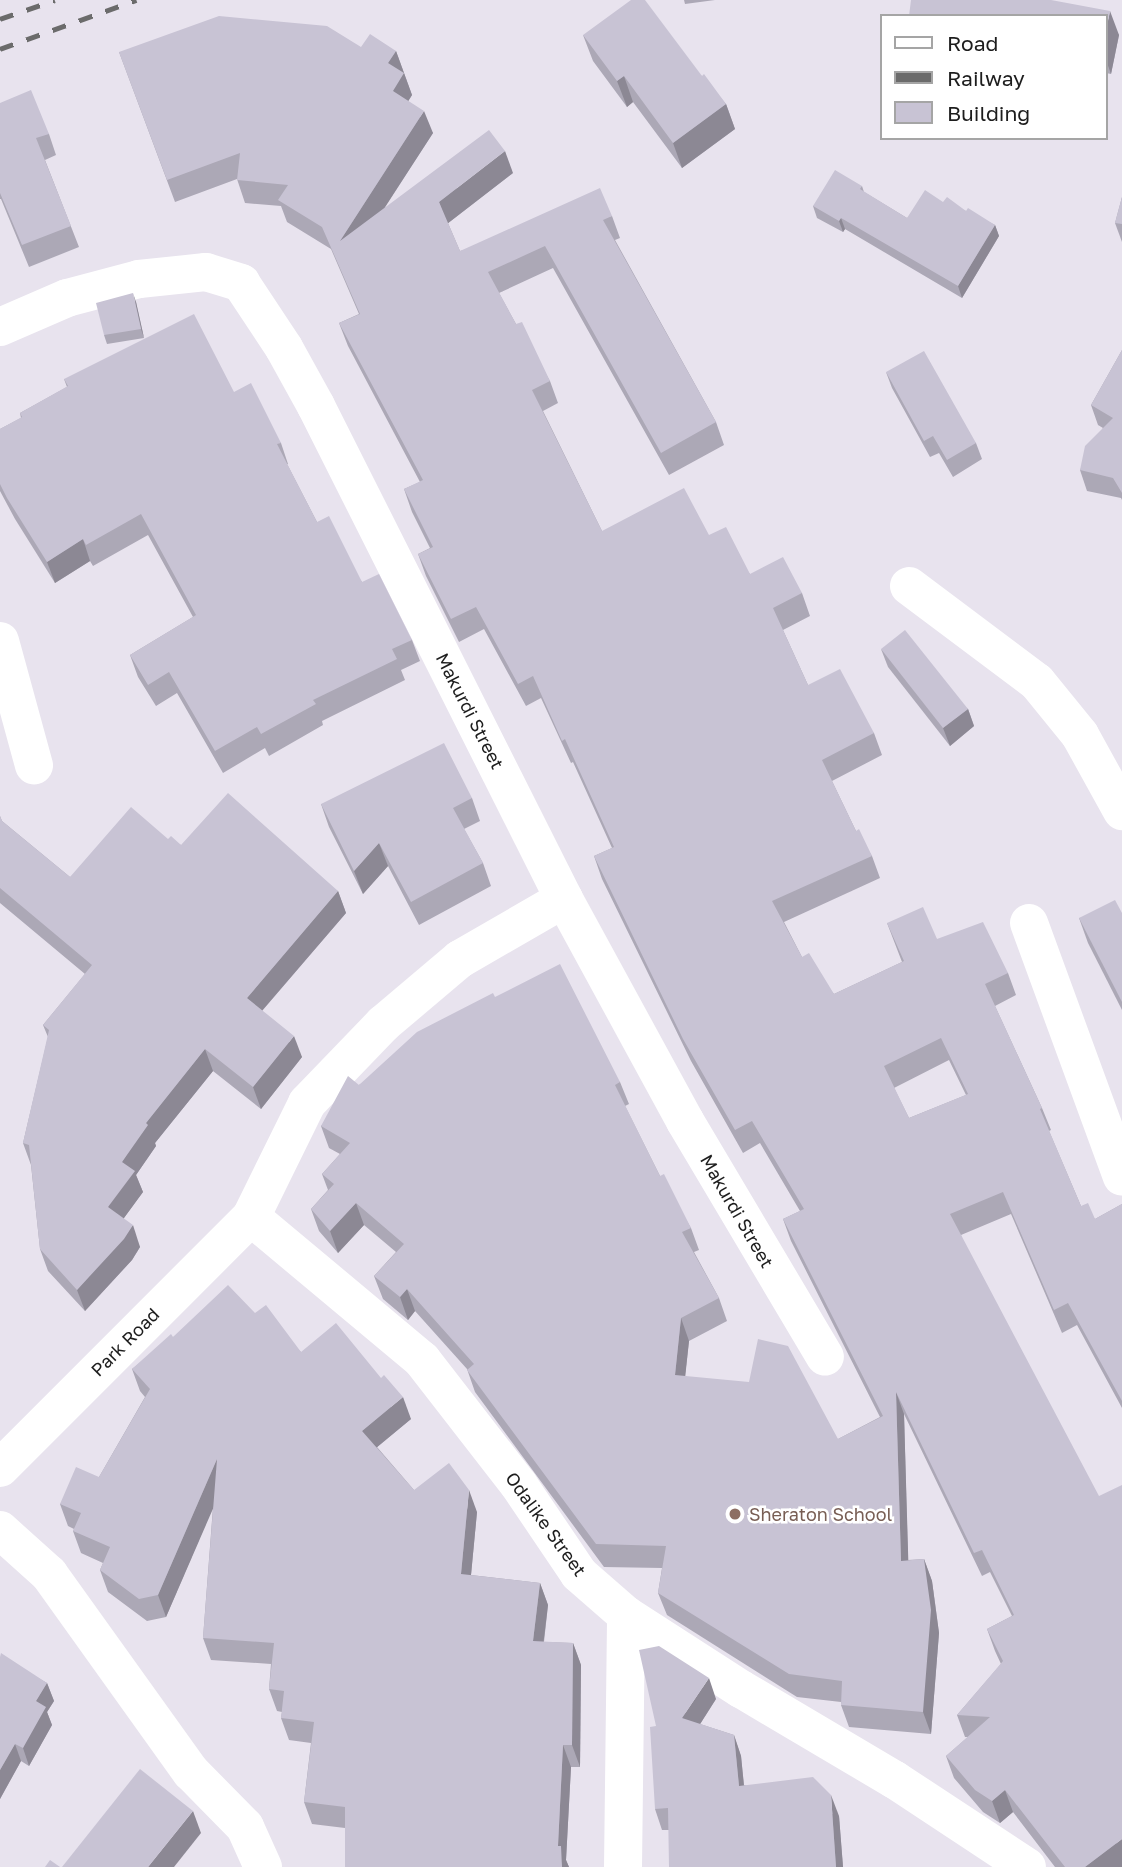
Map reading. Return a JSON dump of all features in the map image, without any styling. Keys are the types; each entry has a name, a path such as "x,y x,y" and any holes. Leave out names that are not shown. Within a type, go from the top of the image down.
{"street":[{"name":"Makurdi Street","path":"0,327 66,298 139,279 206,272 242,284 285,348 316,406 564,899 685,1121 825,1357"},
{"path":"909,586 1037,682 1080,735 1122,811"},
{"path":"0,641 34,765"},
{"name":"Park Road","path":"0,1468 251,1217 307,1103 383,1024 460,960 564,899"},
{"path":"1029,923 1122,1177"},
{"name":"Odalike Street","path":"251,1217 422,1360 519,1485 579,1574 626,1615 895,1780 1027,1867"},
{"path":"0,1530 49,1574 191,1772 245,1827 263,1867"},
{"path":"623,1867 626,1615"}],"building":[{"path":"631,0 645,0 726,104 673,143 624,76 617,81 583,35"},
{"path":"911,0 1051,0 1110,11 1108,21 1108,14 909,14"},
{"path":"219,16 327,26 361,47 370,34 396,51 388,63 404,73 393,91 424,111 340,241 489,130 505,151 439,202 460,251 600,188 612,216 603,220 716,422 661,453 545,246 488,272 516,324 522,322 550,381 532,390 602,531 684,488 709,535 726,527 750,574 783,557 802,593 773,608 808,685 840,669 874,733 822,760 856,831 859,829 872,856 772,901 802,957 809,953 834,994 904,961 887,923 923,907 937,939 983,922 1008,973 985,984 1042,1108 1040,1109 1081,1206 1088,1203 1095,1219 1122,1204 1122,1401 1068,1303 1054,1310 1003,1192 950,1214 1099,1496 1122,1485 1122,1839 1085,1867 1065,1867 1005,1790 992,1801 975,1790 946,1756 990,1717 957,1715 1003,1661 987,1629 1014,1615 982,1550 974,1553 896,1392 901,1561 924,1559 931,1610 923,1712 841,1705 842,1681 789,1674 658,1593 666,1546 596,1544 467,1370 474,1364 407,1289 400,1297 374,1276 404,1244 356,1203 330,1231 311,1209 334,1184 322,1174 350,1143 321,1126 348,1076 359,1085 417,1032 493,993 495,997 560,964 620,1082 615,1085 660,1176 664,1174 691,1228 682,1232 719,1298 681,1318 675,1375 749,1382 758,1339 788,1346 838,1439 883,1416 783,1219 804,1209 752,1121 735,1130 683,1039 594,856 614,847 533,676 518,684 476,607 451,619 418,554 433,547 404,489 423,480 339,323 360,314 322,227 278,200 288,185 237,180 240,153 167,180 119,52","holes":["941,1038 968,1094 909,1118 884,1066"]},
{"path":"31,90 49,134 36,138 71,226 22,245 0,193 0,103"},
{"path":"835,170 907,218 925,190 943,202 947,197 966,211 968,208 995,225 958,286 841,218 839,221 813,206"},
{"path":"1122,197 1122,224 1115,223"},
{"path":"133,293 141,329 104,335 96,303"},
{"path":"194,314 234,392 251,383 281,443 277,444 317,522 329,516 362,582 379,574 412,640 392,649 397,659 313,700 316,704 261,734 257,727 215,751 169,672 148,685 130,655 196,615 141,514 86,545 83,539 47,562 0,484 0,429 22,417 20,413 68,386 64,379"},
{"path":"1122,350 1122,493 1113,478 1080,470 1085,446 1113,418 1091,405"},
{"path":"924,351 976,443 947,460 933,436 924,441 886,372"},
{"path":"905,630 968,709 943,728 881,649"},
{"path":"444,743 472,798 453,808 483,863 411,902 379,843 354,871 321,804"},
{"path":"228,793 338,891 247,998 294,1036 253,1087 205,1049 146,1123 148,1125 122,1162 135,1171 108,1207 133,1225 124,1239 77,1290 40,1249 29,1145 23,1143 49,1030 43,1025 92,965 0,888 0,816 2,821 70,877 131,807 168,839 171,836 181,845"},
{"path":"1115,900 1122,913 1122,1002 1079,918"},
{"path":"228,1285 255,1313 266,1305 301,1352 336,1323 381,1378 384,1375 403,1397 362,1431 414,1490 449,1463 469,1490 461,1574 540,1583 533,1641 573,1643 572,1745 563,1745 558,1846 561,1846 562,1867 345,1867 345,1807 304,1802 314,1722 281,1718 284,1691 269,1689 274,1643 203,1638 217,1459 158,1595 139,1599 100,1570 110,1547 73,1531 81,1513 60,1504 76,1467 99,1477 150,1389 132,1369 171,1334 173,1337"},
{"path":"659,1646 709,1678 682,1718 734,1735 739,1786 813,1777 831,1795 836,1867 669,1867 668,1808 655,1809 650,1727 656,1726 639,1650"},
{"path":"1,1653 47,1683 36,1701 46,1707 23,1748 15,1744 0,1770 0,1657"},
{"path":"140,1769 193,1811 148,1867 62,1867"},
{"path":"50,1860 60,1867 45,1867"}],"railway":[{"path":"0,19 55,0"},
{"path":"0,49 136,0"}],"place":[{"name":"Sheraton School","path":"735,1514"}]}
